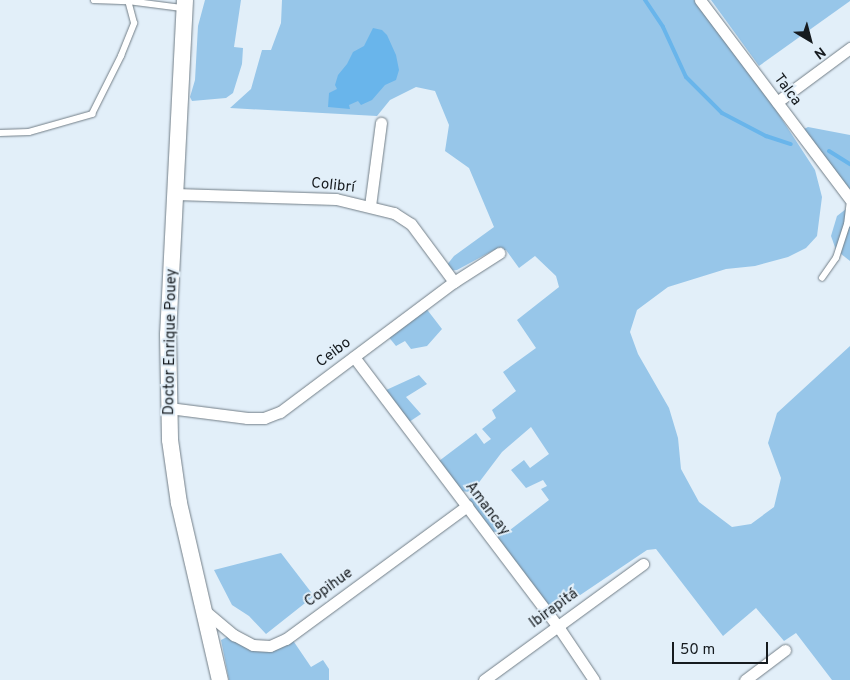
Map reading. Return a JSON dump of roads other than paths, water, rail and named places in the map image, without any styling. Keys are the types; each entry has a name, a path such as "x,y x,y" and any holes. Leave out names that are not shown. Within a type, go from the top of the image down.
{"street":[{"name":"Talca","path":"700,0 850,200"},
{"name":"Doctor Enrique Pouey","path":"184,4 168,334 170,440 179,502 220,680"},
{"path":"777,102 850,48"},
{"path":"370,206 381,123"},
{"name":"Colibrí","path":"175,194 336,199 394,213 411,224 454,282"},
{"name":"Ceibo","path":"169,408 264,418 280,412 454,282 498,253"},
{"name":"Amancay","path":"354,357 557,625 594,680"},
{"name":"Copihue","path":"205,611 240,638 253,645 270,646 286,639 467,506"},
{"name":"Ibirapitá","path":"484,680 643,564"},
{"path":"745,680 785,650"}],"lane":[{"path":"94,0 128,0 184,4"},
{"path":"0,133 29,132 92,114 121,56 134,23 128,0"},
{"path":"822,278 836,258 847,225 850,200"}],"waterway":[{"path":"645,0 663,27 686,77 722,113 766,136 791,144"},
{"path":"829,151 850,164"}]}
